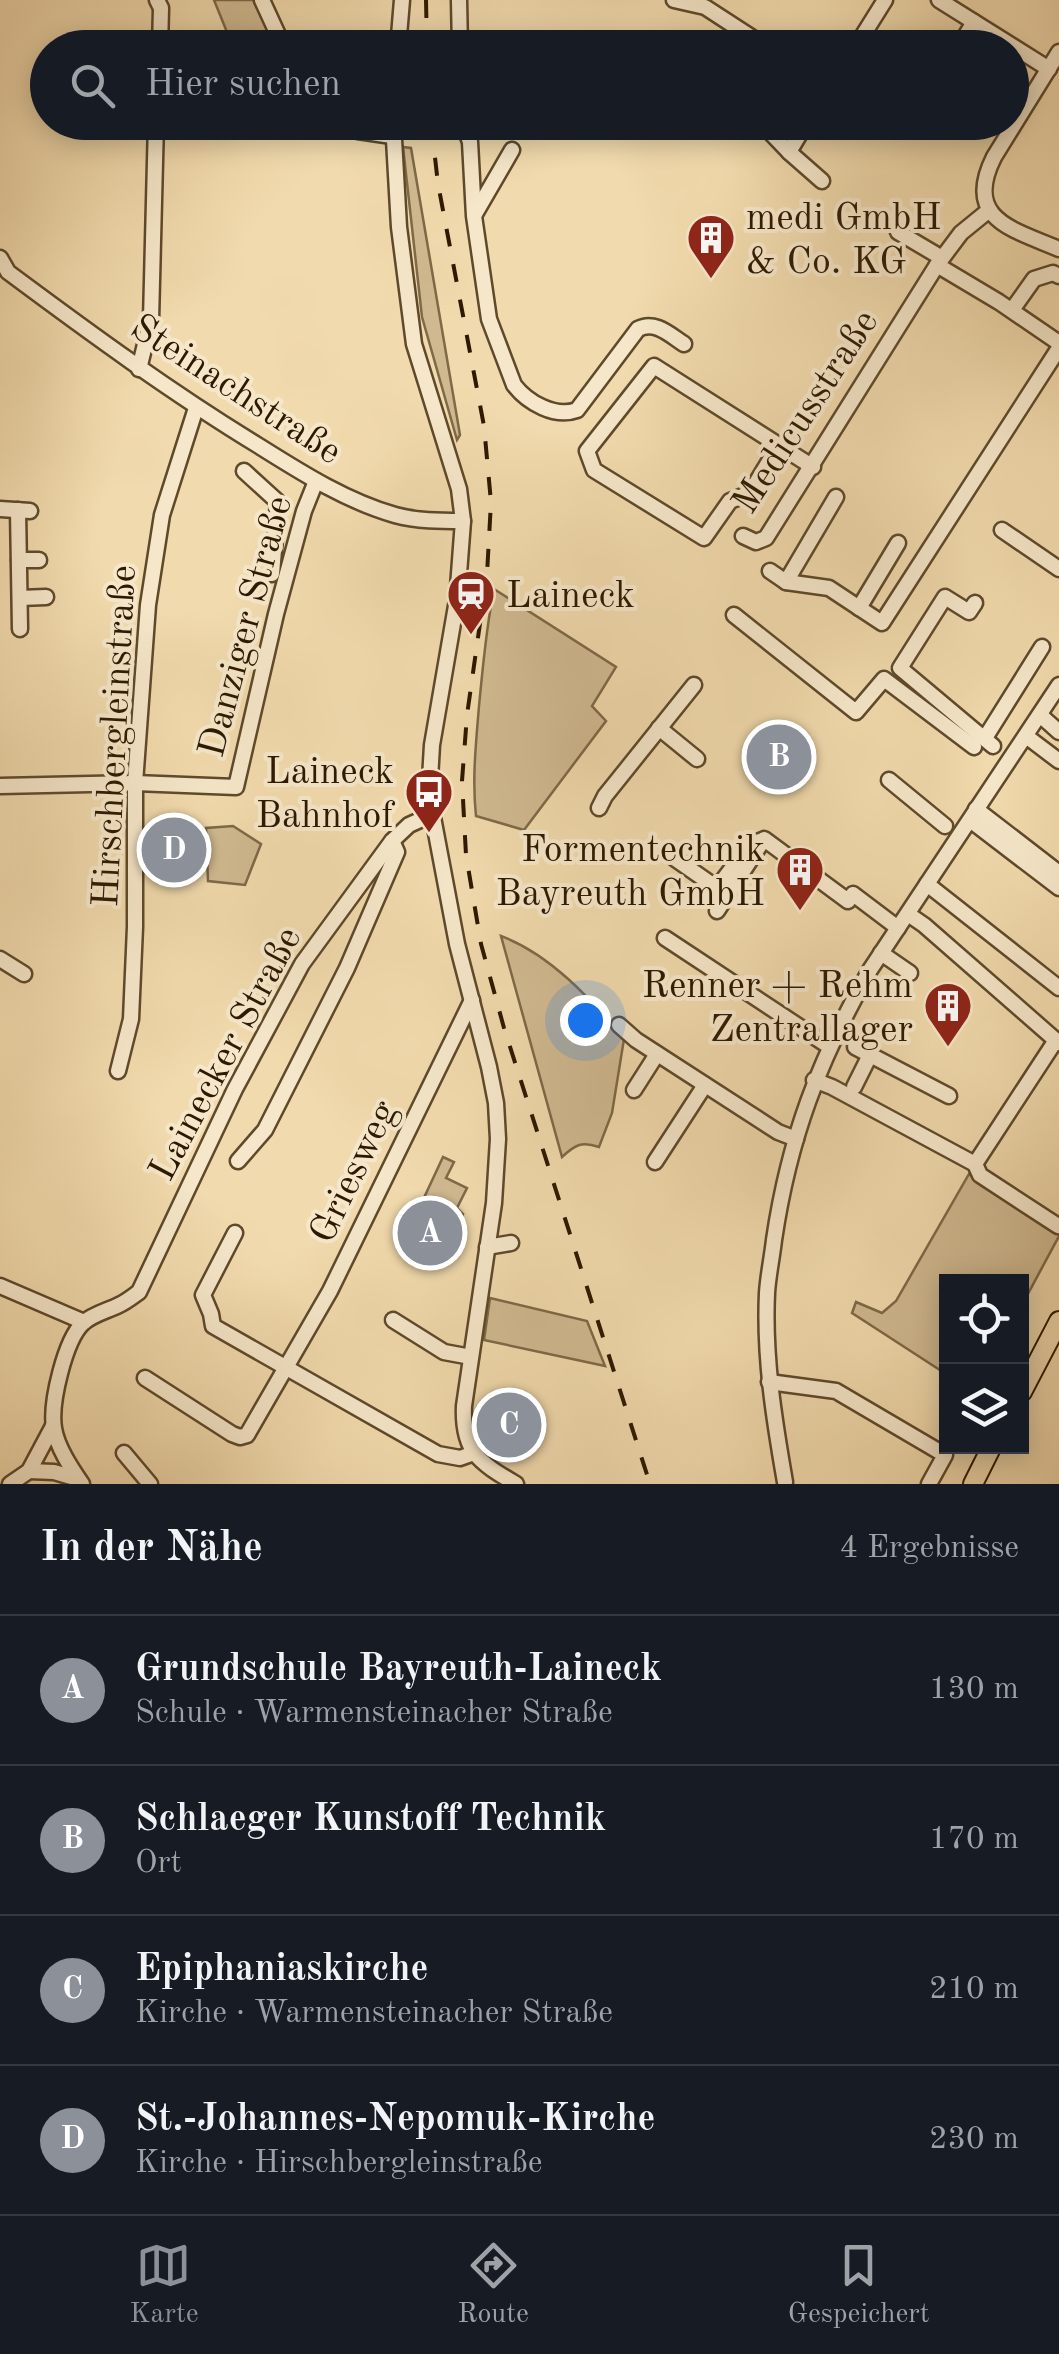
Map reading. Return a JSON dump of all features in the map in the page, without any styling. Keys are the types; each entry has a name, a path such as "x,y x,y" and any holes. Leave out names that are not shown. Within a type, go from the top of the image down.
{"main road":[{"path":"1029,1378 1059,1320"},
{"path":"973,1484 988,1454"}],"street":[{"path":"157,0 161,8 160,30"},
{"path":"262,0 276,30"},
{"path":"400,30 402,0"},
{"path":"458,0 459,30"},
{"path":"674,0 705,8 740,30"},
{"path":"865,30 884,0"},
{"path":"939,0 987,30"},
{"path":"969,30 974,22"},
{"path":"1029,102 1059,52"},
{"path":"1029,56 1049,68"},
{"path":"139,368 151,320 156,140"},
{"path":"394,140 398,227 414,344 459,489 463,520 456,600 432,745 431,815 457,944 490,1067 498,1139 494,1203 463,1428 474,1453 516,1484"},
{"path":"469,140 474,216 489,319 520,392 553,413 566,414 577,410 638,329 654,325 684,344"},
{"path":"778,140 822,180"},
{"path":"789,152 796,140"},
{"path":"1006,140 988,171 984,198 988,210 1007,227 1059,248"},
{"path":"474,216 512,150"},
{"name":"Medicusstraße","path":"743,536 756,542 766,538 940,262 961,233 988,210"},
{"path":"770,570 786,582 829,588 882,623 1059,345 898,232"},
{"name":"Steinachstraße","path":"2,267 196,408 316,482 399,516 430,521 463,520"},
{"path":"1012,310 1034,279 1053,273 1059,276"},
{"path":"780,446 750,493 730,501 704,538 594,470 588,451 654,366 780,446 812,467"},
{"name":"Hirschbergleinstraße","path":"118,1071 131,1019 136,927 135,783 148,605 158,534 196,408"},
{"path":"244,471 278,502 272,574"},
{"name":"Danziger Straße","path":"135,783 236,787 276,614 316,482"},
{"path":"786,582 836,497"},
{"path":"0,509 24,510 19,560 20,628"},
{"path":"1002,530 1059,568"},
{"path":"859,608 898,544"},
{"path":"19,560 39,560"},
{"path":"20,598 46,597"},
{"path":"975,603 969,612 945,597 900,668 984,744"},
{"path":"734,615 856,712 884,679 984,744"},
{"path":"984,744 1042,648"},
{"path":"600,808 604,796 694,685"},
{"path":"785,1482 769,1382 767,1290 782,1193 814,1080 846,1011 880,954 1059,685"},
{"path":"1040,715 1059,732"},
{"path":"659,728 697,759"},
{"path":"1026,736 1059,761"},
{"path":"890,780 945,826"},
{"path":"0,786 135,783"},
{"name":"Lainecker Straße","path":"84,1322 139,1292 235,1089 302,964 392,841 409,825 431,815"},
{"path":"973,815 1059,874"},
{"path":"973,815 1059,888"},
{"path":"718,911 764,840"},
{"path":"674,858 717,888 751,843 764,840 848,901 852,894 898,928"},
{"path":"238,1161 264,1130 347,968 398,852 392,841"},
{"path":"927,884 1059,988"},
{"path":"908,914 1057,1042 975,1164"},
{"path":"665,938 830,1047"},
{"path":"880,954 910,973"},
{"path":"0,959 24,974"},
{"name":"Griesweg","path":"145,1378 232,1434 247,1435 330,1291 472,1000"},
{"path":"618,1025 778,1132 796,1139"},
{"path":"854,1046 948,1096"},
{"path":"634,1090 657,1054"},
{"path":"854,1088 870,1055"},
{"path":"814,1080 975,1164 980,1175 1059,1224"},
{"path":"656,1162 705,1084"},
{"path":"234,1233 203,1295 213,1326 438,1454 460,1458 474,1453"},
{"path":"487,1247 511,1243"},
{"path":"0,1286 84,1322 65,1354 53,1426 29,1470 10,1484"},
{"path":"392,1320 444,1352 471,1357"},
{"path":"769,1382 836,1391 945,1455 929,1484"},
{"path":"53,1426 80,1482"},
{"path":"124,1452 150,1484"},
{"path":"29,1470 54,1472 80,1482"}],"shaded area":[{"path":"214,0 253,0 268,30 226,30"},
{"path":"403,147 411,148 460,435 457,440 422,317"},
{"path":"494,589 616,667 592,706 606,721 524,830 476,816 477,734"},
{"path":"233,826 261,844 245,885 208,881 206,828"},
{"path":"501,936 553,966 624,1039 612,1113 599,1147 579,1145 562,1157"},
{"path":"443,1157 454,1162 446,1178 467,1188 457,1208 463,1214 457,1227 449,1227 440,1246 408,1232"},
{"path":"969,1174 1059,1230 1029,1292 1029,1274 939,1274 939,1369 852,1313 856,1302 882,1313 896,1301"},
{"path":"490,1298 587,1321 605,1366 484,1340"}],"railway":[{"path":"426,0 427,30"},
{"path":"433,140 484,426 491,502 487,574 462,781 466,855 481,944 504,1028 650,1484"}],"place":[{"name":"medi GmbH & Co. KG","path":"711,280"},
{"name":"Laineck","path":"471,636"},
{"name":"Schlaeger Kunstoff Technik","path":"779,757"},
{"name":"Laineck Bahnhof","path":"429,834"},
{"name":"St.-Johannes-Nepomuk-Kirche","path":"174,850"},
{"name":"Formentechnik Bayreuth GmbH","path":"800,912"},
{"name":"Renner + Rehm Zentrallager","path":"948,1048"},
{"name":"Grundschule Bayreuth-Laineck","path":"430,1233"},
{"name":"Epiphaniaskirche","path":"509,1425"}]}
